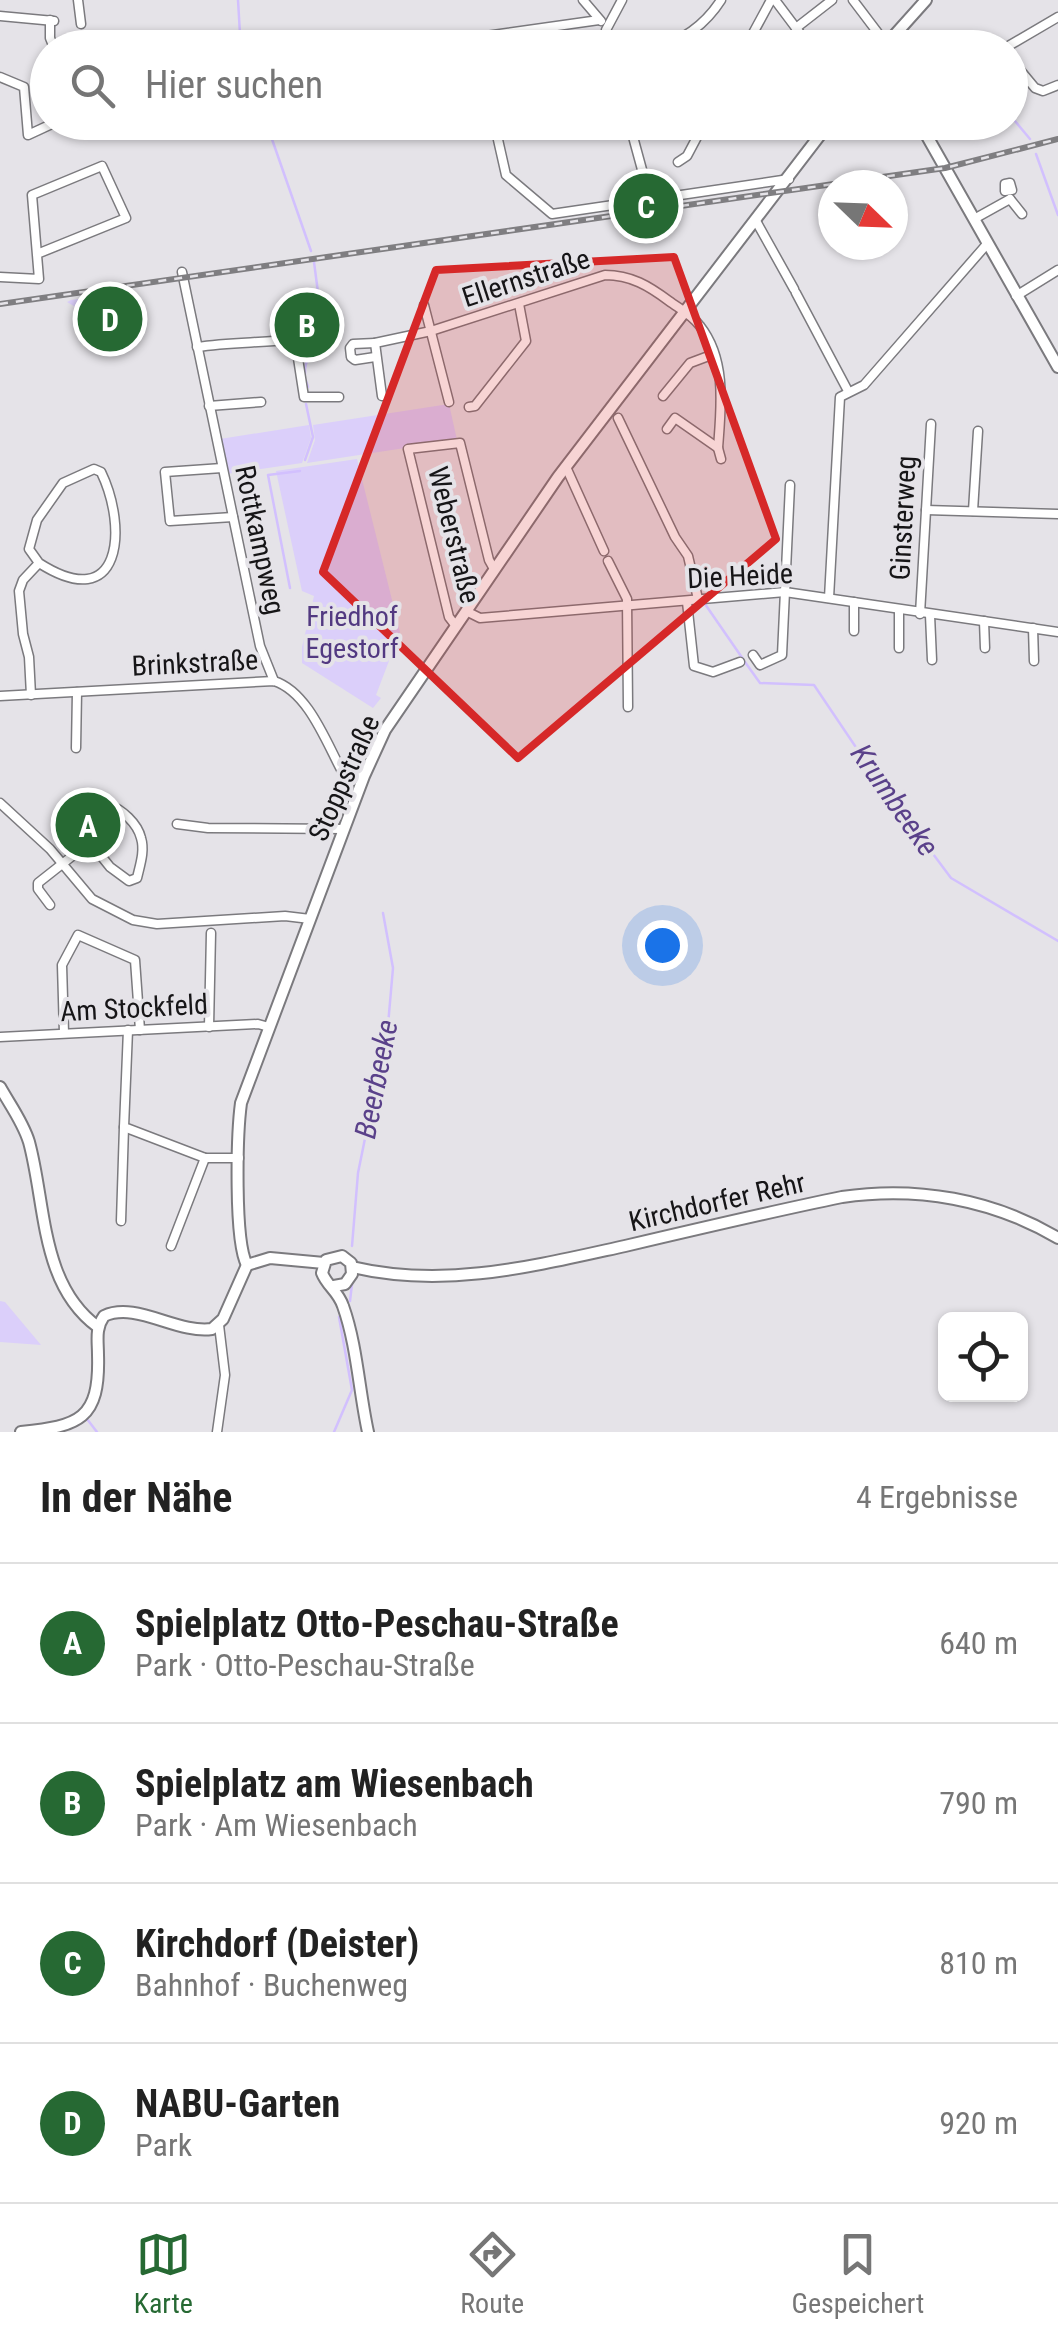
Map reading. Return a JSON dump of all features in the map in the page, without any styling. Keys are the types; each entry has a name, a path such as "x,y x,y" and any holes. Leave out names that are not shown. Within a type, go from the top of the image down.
{"main road":[{"path":"899,30 926,0"},
{"name":"Stoppstraße","path":"247,1265 242,1250 241,1102 356,796 385,730 566,466 817,140"},
{"path":"929,140 1058,367"},
{"path":"0,1087 25,1132 50,1248 65,1289 78,1307 104,1319 135,1315 202,1330 219,1324 247,1265 270,1258 323,1268 326,1282 345,1279 343,1306 368,1432"},
{"name":"Kirchdorfer Rehr","path":"323,1268 338,1256 346,1258 345,1279 381,1274 445,1277 498,1273 866,1194 916,1193 971,1202 1015,1216 1058,1238"},
{"path":"21,1432 60,1430 75,1422 94,1398 104,1319"}],"street":[{"path":"78,0 81,24"},
{"path":"583,0 599,20"},
{"path":"606,30 622,0"},
{"path":"694,30 720,0"},
{"path":"756,30 773,0 796,28 832,0"},
{"path":"852,0 876,30"},
{"path":"0,16 52,20 51,30"},
{"path":"1028,34 1058,16"},
{"path":"528,30 599,20 610,22"},
{"path":"0,77 24,87 30,133"},
{"path":"1028,80 1043,91 1058,86"},
{"path":"498,140 506,175 552,214 788,179"},
{"path":"634,140 650,199"},
{"path":"678,162 695,140"},
{"path":"0,277 39,278 32,194 102,166 126,218 38,254"},
{"path":"974,220 1009,195 1022,214"},
{"path":"756,221 848,391"},
{"path":"829,598 840,397 864,385 988,244"},
{"path":"1016,296 1058,270"},
{"name":"Rottkampweg","path":"182,272 260,646 274,681"},
{"name":"Ellernstraße","path":"375,343 431,331 613,275 644,284 686,312"},
{"path":"469,407 476,406 526,341 528,335 519,304"},
{"name":"Ellernstraße","path":"424,305 449,402"},
{"path":"686,312 702,328 714,354 721,392 718,448 722,459"},
{"path":"197,347 242,340 257,343 295,339 304,397 338,397"},
{"path":"375,357 355,360 350,348 353,344 375,343 382,396"},
{"path":"663,396 690,363 714,354"},
{"path":"210,406 261,402"},
{"path":"618,418 675,538 688,556 698,599"},
{"path":"667,429 675,418 718,448"},
{"name":"Ginsterweg","path":"925,614 931,424"},
{"path":"974,511 978,431"},
{"name":"Weberstraße","path":"456,626 449,617 408,449 460,443 494,569"},
{"path":"566,466 604,551"},
{"path":"222,468 165,472 170,520 233,517"},
{"path":"94,469 101,472 109,488 113,516 112,562 96,578 70,580 39,562 29,548 29,540 56,490 94,469"},
{"path":"754,656 760,665 782,656 790,485"},
{"path":"926,510 1058,514"},
{"path":"608,561 628,605 628,707"},
{"path":"31,695 20,591 23,580 39,562"},
{"name":"Die Heide","path":"466,611 480,618 785,592 1058,632"},
{"path":"687,602 687,658 694,666 713,672 740,662"},
{"path":"854,602 854,631"},
{"path":"899,610 900,648"},
{"path":"925,614 932,660"},
{"path":"984,620 985,648"},
{"path":"1032,628 1034,662"},
{"name":"Brinkstraße","path":"0,696 274,681 284,684 298,698 356,796"},
{"path":"76,692 76,748"},
{"path":"344,774 364,776"},
{"path":"107,802 128,815 141,836 143,849 136,878 129,880 118,874 90,842 66,815 72,806 107,802"},
{"path":"0,803 104,907 144,923 249,921 285,916 310,919"},
{"path":"177,824 191,828 344,829"},
{"path":"50,904 38,883 90,842"},
{"path":"209,1026 211,933"},
{"path":"64,1034 62,965 78,934 136,960 140,1030"},
{"name":"Am Stockfeld","path":"0,1036 269,1026"},
{"path":"121,1221 128,1030"},
{"path":"124,1127 206,1158 239,1158"},
{"path":"171,1246 206,1158"},
{"path":"216,1432 225,1375 219,1324"}],"highlighted area":[{"path":"674,257 776,539 518,758 323,572 436,270"}],"green space":[{"path":"129,292 123,335 67,302 71,300"},
{"path":"449,404 457,440 307,463 315,440 313,425"},
{"path":"309,425 311,438 302,463 226,474 220,439"},
{"name":"Friedhof Egestorf","path":"357,459 400,632 376,695 381,698 373,708 302,663 314,596 302,591 276,471"},
{"path":"104,806 114,812 87,834 71,816 74,810"},
{"path":"0,1301 5,1302 41,1345 0,1342"}],"waterway":[{"name":"Beerbeeke","path":"238,0 240,30"},
{"name":"Beerbeeke","path":"272,140 311,251"},
{"path":"1036,154 1058,215"},
{"name":"Beerbeeke","path":"305,374 310,357 325,346 314,262"},
{"name":"Beerbeeke","path":"306,381 308,387"},
{"name":"Beerbeeke","path":"305,460 313,437 306,404"},
{"name":"Beerbeeke","path":"290,588 268,475 300,471"},
{"name":"Krumbeeke","path":"705,604 743,659"},
{"name":"Krumbeeke","path":"745,662 760,683 814,685 951,878 1058,941"},
{"name":"Beerbeeke","path":"352,1246 358,1173 388,1025 393,968 383,913"},
{"name":"Beerbeeke","path":"350,1301 352,1284"},
{"name":"Beerbeeke","path":"334,1432 352,1390 339,1317"},
{"path":"87,1419 97,1432"}],"railway":[{"path":"0,304 945,168 1058,139"}],"place":[{"name":"Kirchdorf (Deister)","path":"646,206"},
{"name":"NABU-Garten","path":"110,319"},
{"name":"Spielplatz am Wiesenbach","path":"307,325"},
{"name":"Spielplatz Otto-Peschau-Straße","path":"88,825"}]}
